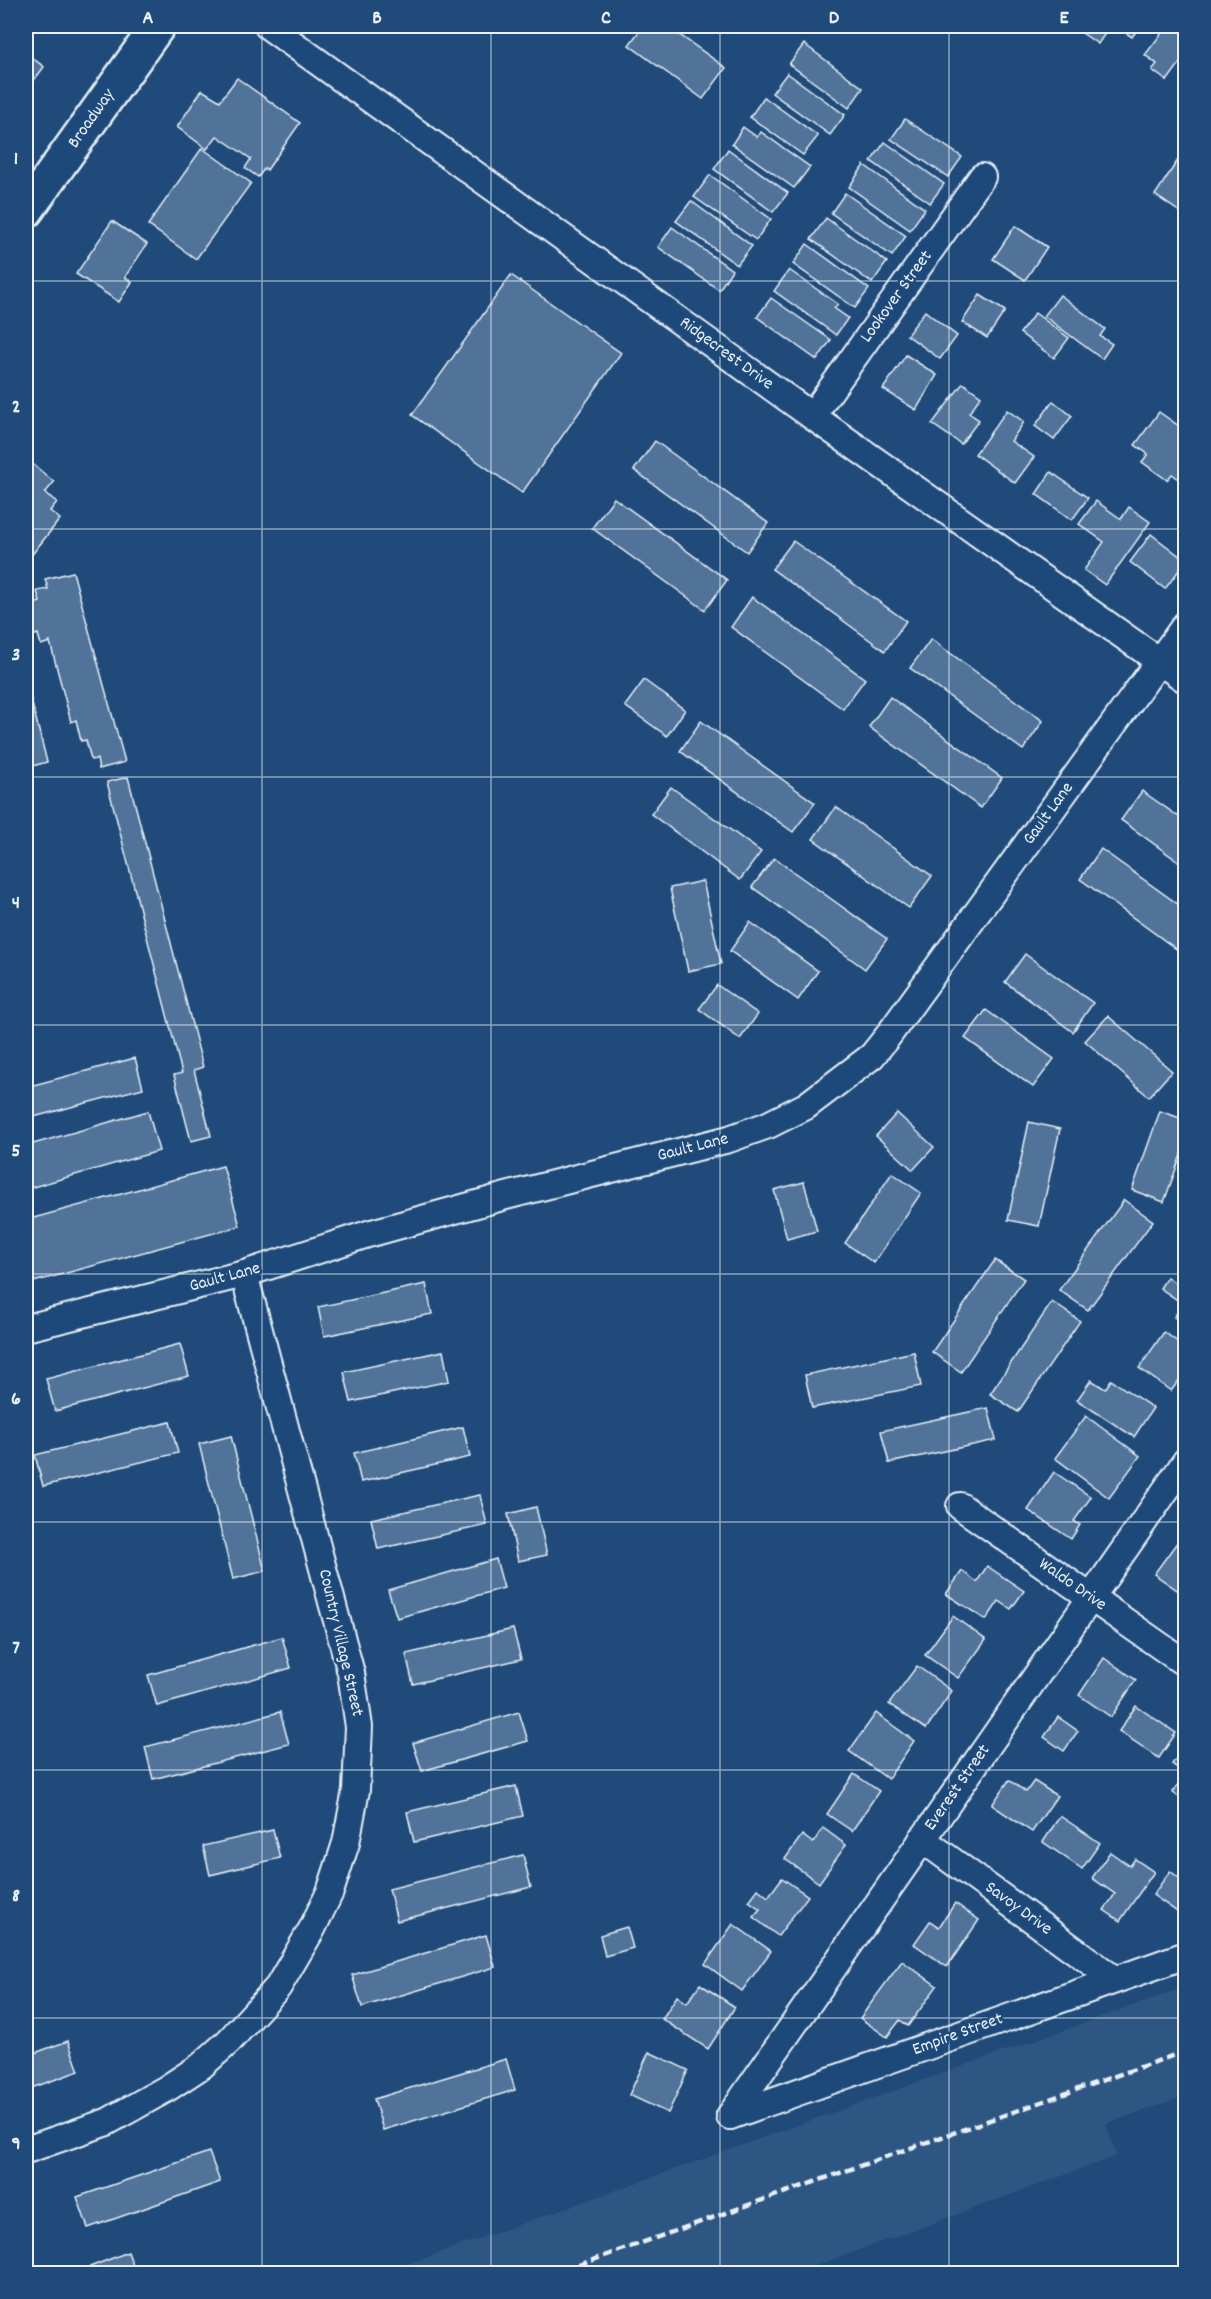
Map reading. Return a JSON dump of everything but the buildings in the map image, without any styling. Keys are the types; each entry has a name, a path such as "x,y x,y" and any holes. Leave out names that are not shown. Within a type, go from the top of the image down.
{"main road":[{"name":"Broadway","path":"26,211 158,26"}],"street":[{"name":"Ridgecrest Drive","path":"268,26 1185,680"},
{"name":"Lookover Street","path":"812,416 982,177"},
{"name":"Gault Lane","path":"26,1328 244,1274 368,1234 729,1139 768,1125 806,1106 872,1056 888,1036 1185,624"},
{"name":"Country Village Street","path":"26,2150 107,2122 143,2103 201,2066 228,2042 278,1988 317,1920 330,1892 346,1843 356,1790 359,1727 351,1673 244,1274"},
{"name":"Everest Street","path":"730,2116 1185,1461"},
{"name":"Waldo Drive","path":"960,1506 1185,1664"},
{"name":"Savoy Drive","path":"922,1839 1114,1979"},
{"name":"Empire Street","path":"730,2116 1185,1955"}],"shaded area":[{"path":"1185,1987 1185,2096 1106,2124 1117,2156 796,2273 383,2273"}],"railway":[{"path":"553,2274 1186,2051"}]}
